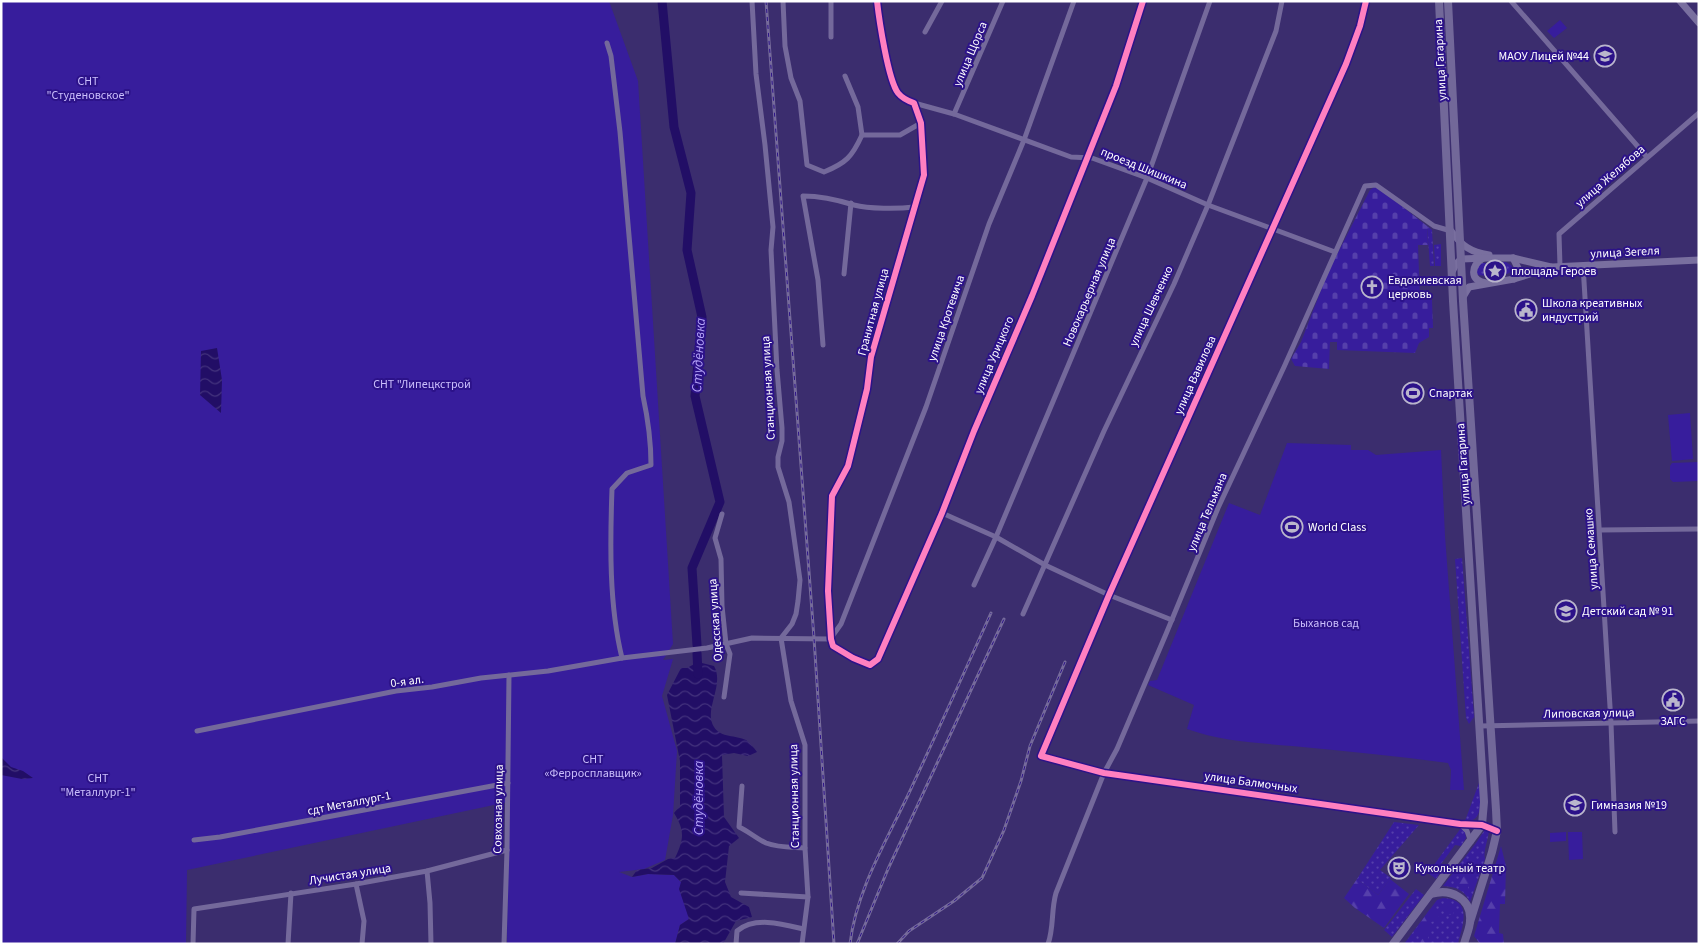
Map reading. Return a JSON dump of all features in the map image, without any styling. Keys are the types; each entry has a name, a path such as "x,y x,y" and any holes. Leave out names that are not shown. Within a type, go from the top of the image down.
{"main road":[{"name":"улица Гагарина","path":"1398,940 1482,825 1484,802 1452,272 1439,1"},
{"name":"улица Гагарина","path":"1448,1 1463,297 1497,831 1464,944"},
{"path":"1680,1 1699,22"},
{"path":"1450,231 1460,244 1476,253 1514,258 1552,267"},
{"path":"1452,272 1461,259 1501,257"},
{"path":"1483,258 1477,262 1474,269 1475,276 1480,282 1487,283"},
{"path":"1514,258 1518,268 1514,279"},
{"name":"улица Зегеля","path":"1552,267 1699,260"},
{"path":"1463,297 1469,287 1514,279 1552,267"},
{"path":"1471,590 1477,596 1481,594 1482,589"},
{"path":"1431,894 1445,892 1459,897 1468,908 1470,922"},
{"path":"1393,944 1398,940"}],"street":[{"name":"Станционная улица","path":"752,1 756,74 773,224 770,250 782,428 778,467 790,502 800,580 796,614 792,624 781,638 791,701 805,745 808,897 802,944"},
{"path":"783,1 785,46 791,78 800,101 807,165 824,172 840,165 855,150 862,135 858,107 845,76"},
{"path":"831,1 831,37"},
{"name":"Гранитная улица","path":"831,639 828,591 832,496 848,466 867,389 871,357 924,175 921,122 914,103 906,100 898,92 891,73 879,21 877,1"},
{"path":"925,32 942,1"},
{"name":"улица Щорса","path":"954,114 1003,1"},
{"name":"улица Кротевича","path":"831,639 840,624 923,415 989,224 1024,140 1074,1"},
{"name":"улица Урицкого","path":"831,639 833,646 853,658 870,665 878,659 942,513 974,431 1032,296 1116,86 1142,1"},
{"name":"Новокарьерная улица","path":"974,585 1147,178 1210,1"},
{"name":"улица Шевченко","path":"1023,614 1104,431 1174,284 1208,205 1276,31 1282,1"},
{"name":"улица Вавилова","path":"1040,756 1109,595 1346,64 1360,26 1366,1"},
{"path":"1511,1 1647,157"},
{"path":"607,43 611,56 620,132 643,396 651,458 651,465 627,473 612,489 611,530 614,615 622,658"},
{"name":"проезд Шишкина","path":"914,103 954,114 1071,157 1092,158 1147,178 1208,205 1335,252"},
{"name":"улица Желябова","path":"1560,266 1559,234 1699,112"},
{"path":"862,135 900,135 921,122"},
{"name":"улица Тельмана","path":"1048,944 1052,907 1056,893 1104,773 1117,749 1218,508 1365,186 1376,186 1434,226 1450,231"},
{"path":"823,345 818,280 803,196 815,196 851,203 852,205 897,209 914,207"},
{"path":"844,274 851,203"},
{"name":"улица Семашко","path":"1583,265 1612,723 1616,832"},
{"path":"942,513 996,537 1045,565 1109,595 1172,620"},
{"name":"Одесская улица","path":"722,514 715,538 721,559 722,606 726,644 730,654 724,697"},
{"path":"1600,530 1699,529"},
{"name":"0-я ал.","path":"197,731 396,692 548,671 622,658 707,648 752,638 831,639"},
{"name":"Совхозная улица","path":"504,944 509,675"},
{"name":"Липовская улица","path":"1480,726 1699,721"},
{"name":"улица Балмочных","path":"1040,756 1104,773 1460,824 1482,825 1497,831"},
{"name":"сдт Металлург-1","path":"194,840 220,837 508,783"},
{"path":"742,786 739,827 764,842 777,846 806,848"},
{"path":"1460,824 1467,830 1471,842"},
{"name":"Лучистая улица","path":"193,944 194,909 427,871 507,850"},
{"path":"427,871 431,944"},
{"path":"356,884 364,921 362,944"},
{"path":"288,944 291,893"},
{"path":"742,893 808,897"},
{"path":"736,944 738,931 742,927 756,922 783,924 803,929"}],"green space":[{"path":"1,1 609,1 638,81 673,644 663,660 673,659 662,696 677,751 673,815 665,860 644,869 619,872 632,877 648,874 674,875 681,882 689,919 680,925 675,944 507,944 508,802 187,870 186,944 1,944"},
{"path":"1560,20 1567,28 1554,38 1547,31"},
{"path":"1376,186 1427,226 1428,245 1418,245 1420,300 1432,300 1433,328 1429,328 1429,337 1419,343 1415,353 1337,350 1337,342 1330,342 1329,369 1295,366 1291,359 1301,342 1328,272 1370,190"},
{"path":"1427,226 1432,230 1434,266 1430,266"},
{"path":"1441,244 1441,266 1435,266 1434,245"},
{"path":"1506,262 1512,266 1511,272 1491,276 1490,263"},
{"path":"1481,263 1486,263 1487,276 1478,275 1476,272 1477,266"},
{"path":"1690,413 1693,459 1672,461 1668,415"},
{"name":"Быханов сад","path":"1287,443 1351,445 1351,450 1368,450 1376,455 1441,450 1445,536 1464,790 1450,790 1451,770 1448,763 1239,741 1187,729 1194,705 1148,685 1150,681 1157,680 1229,503 1260,515"},
{"path":"1699,462 1699,481 1673,482 1670,479 1670,466 1672,463"},
{"path":"1462,558 1474,717 1469,724 1466,718 1455,559"},
{"path":"1480,780 1481,799 1479,812 1472,820 1465,821"},
{"path":"1394,822 1419,825 1380,870 1391,878 1378,895 1357,879"},
{"path":"1461,828 1465,832 1466,838 1461,846 1455,845 1438,868 1440,873 1436,879 1428,873"},
{"path":"1486,828 1489,831 1485,859 1470,902 1460,890 1443,886"},
{"path":"1566,832 1566,841 1550,842 1550,833"},
{"path":"1568,832 1582,832 1583,859 1569,860"},
{"path":"1501,846 1506,866 1505,904 1500,904 1499,933 1503,934 1504,944 1480,944 1474,936"},
{"path":"1469,870 1476,878 1474,885 1468,886 1468,889 1464,891 1458,886"},
{"path":"1357,879 1378,895 1390,879 1409,894 1384,928 1344,898"},
{"path":"1416,889 1424,895 1392,937 1384,930"},
{"path":"1443,898 1452,899 1459,903 1464,914 1458,944 1404,944 1437,900"},
{"path":"1447,903 1451,903 1455,909 1451,915 1447,915 1443,911 1443,907"},
{"path":"1430,909 1433,909 1435,914 1441,918 1431,922 1428,944 1421,944 1416,929"}],"water":[{"path":"217,348 222,380 221,413 200,395 201,351"},
{"path":"698,662 714,666 717,673 711,713 714,727 725,735 746,740 757,752 748,756 734,753 722,755 724,817 739,838 729,846 725,882 731,897 749,907 752,917 736,921 723,944 675,944 680,925 689,919 679,889 681,882 674,875 648,874 632,877 637,870 652,868 668,859 675,858 682,840 682,830 674,813 680,806 680,761 667,695 681,668 687,668"},
{"path":"1,757 11,767 23,771 33,778 22,779 1,775"}],"waterway":[{"name":"Студёновка","path":"662,1 674,127 691,193 687,250 702,317 695,396 720,502 692,568 697,645"},
{"name":"Студёновка","path":"697,653 698,674"}],"railway":[{"path":"766,1 814,638 834,944"},
{"path":"850,944 853,924 874,866 991,613"},
{"path":"857,944 888,869 1004,619"},
{"path":"897,944 909,931 954,901 982,878 1004,830 1021,781 1030,746 1065,662"}],"cycle path":[{"path":"877,1 884,49 894,86 901,96 914,103 921,123 924,175 871,357 867,389 848,466 832,496 828,591 831,639 833,646 853,658 870,665 878,659 942,513 974,431 1032,296 1116,86 1143,1"},
{"path":"1366,1 1360,26 1346,64 1109,595 1041,756 1104,773 1460,824 1482,825 1497,831"}],"place":[{"name":"МАОУ Лицей №44","path":"1605,56"},
{"name":"площадь Героев","path":"1495,271"},
{"name":"Евдокиевская церковь","path":"1372,287"},
{"name":"Школа креативных индустрий","path":"1526,310"},
{"name":"Спартак","path":"1413,393"},
{"name":"World Class","path":"1292,527"},
{"name":"Детский сад № 91","path":"1566,611"},
{"name":"ЗАГС","path":"1673,700"},
{"name":"Гимназия №19","path":"1575,805"},
{"name":"Кукольный театр","path":"1399,868"}],"park label":[{"name":"СНТ \"Студеновское\"","path":"88,88"},
{"name":"СНТ \"Липецкстрой","path":"422,384"},
{"name":"СНТ «Ферросплавщик»","path":"593,766"},
{"name":"СНТ \"Металлург-1\"","path":"98,785"}]}
